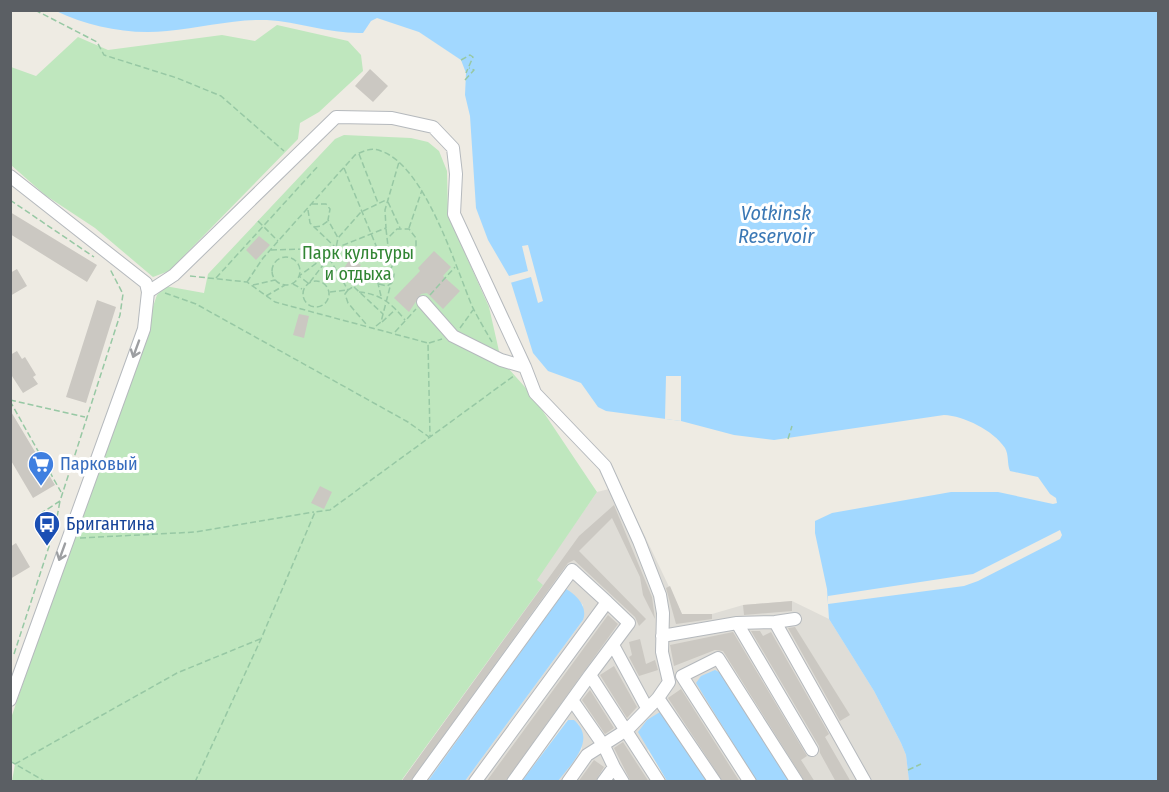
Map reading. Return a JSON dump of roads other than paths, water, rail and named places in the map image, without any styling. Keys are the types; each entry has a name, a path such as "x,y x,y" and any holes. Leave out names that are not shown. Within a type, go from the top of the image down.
{"street":[{"path":"151,291 174,275 336,117 392,118 433,127 453,148 456,174 454,214 535,393 605,466 639,541 660,595 662,652 669,682"},
{"path":"10,176 146,283 151,291 144,329 10,700"},
{"path":"423,302 453,336 501,360 525,367"},
{"path":"418,782 572,570 629,623 513,782"},
{"path":"475,782 607,602"},
{"path":"662,636 737,623 795,619"},
{"path":"775,622 865,782"},
{"path":"737,623 812,750"},
{"path":"613,645 647,708"},
{"path":"568,782 586,755 604,746 628,729 658,698 669,682 718,658 797,782"},
{"path":"590,675 628,729 659,782"},
{"path":"682,676 750,782"},
{"path":"658,698 715,782"},
{"path":"572,700 604,746 623,782"},
{"path":"603,782 614,768"}],"water":[{"name":"Votkinsk Reservoir","path":"56,11 1158,11 1158,781 909,781 906,755 901,743 874,691 829,619 827,589 815,533 815,521 832,513 951,492 998,492 1053,504 1057,503 1056,498 1050,494 1038,477 1010,471 1005,448 993,435 978,425 952,416 944,415 774,440 734,435 681,421 606,411 598,407 581,383 548,371 533,353 509,276 488,240 476,208 470,116 465,95 466,73 461,60 419,32 377,18 371,21 363,33 339,32 267,20 138,32 110,29"},
{"path":"566,589 583,606 583,620 465,781 428,781"},
{"path":"715,670 721,673 791,781 756,781 696,683 701,676"},
{"path":"660,712 707,781 667,781 638,732 647,720"},
{"path":"568,720 574,720 583,735 580,751 570,767 558,781 522,781"}],"place":[{"name":"Парковый","path":"41,487"},
{"name":"Бригантина","path":"47,547"}],"park label":[{"name":"Парк культуры и отдыха","path":"358,263"}]}
